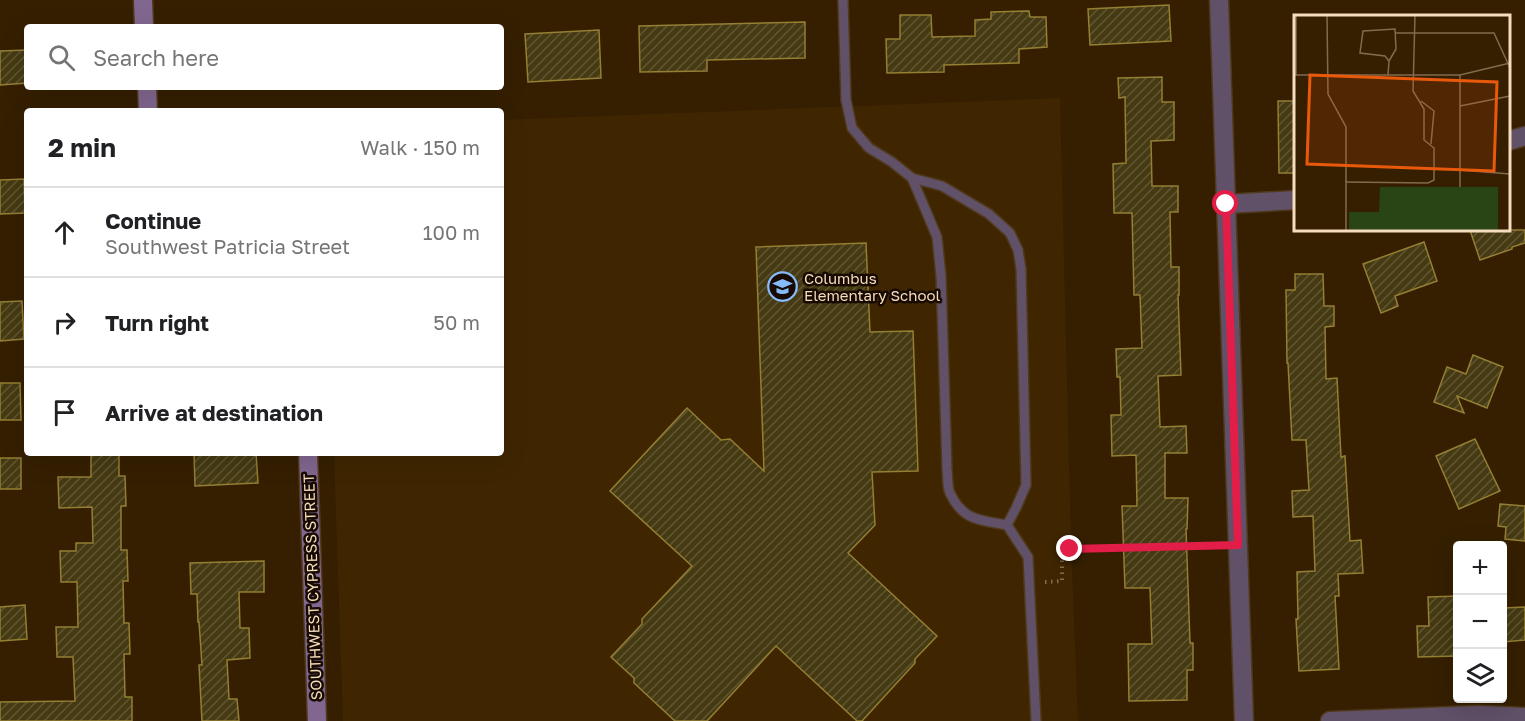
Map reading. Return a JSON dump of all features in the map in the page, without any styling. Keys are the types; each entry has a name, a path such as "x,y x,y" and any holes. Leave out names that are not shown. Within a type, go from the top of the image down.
{"main road":[{"path":"143,0 144,24"},
{"path":"147,90 148,108"},
{"name":"SOUTHWEST CYPRESS STREET","path":"308,456 317,721"}],"street":[{"path":"1219,0 1244,721"},
{"path":"1510,141 1525,136"},
{"path":"1226,204 1294,200"},
{"path":"1330,721 1478,715 1525,717"}],"lane":[{"path":"843,0 846,100 852,128 869,148 912,178 942,186 989,214 1010,234 1018,250 1021,269 1026,485 1007,525"},
{"path":"912,178 937,237 941,276 950,492 963,513 977,520 1007,525 1028,558 1036,721"}],"path":[{"path":"1030,583 1062,581 1062,555 1070,549 1238,545"}],"shaded area":[{"name":"Columbus Elementary School","path":"1060,98 1071,544 1078,721 343,721 334,456 504,456 504,120"}],"building":[{"path":"1169,5 1171,41 1090,45 1088,9"},
{"path":"1029,11 1030,17 1046,17 1047,47 1019,49 1019,63 944,65 944,72 887,73 886,39 900,39 900,15 931,15 932,37 975,36 975,20 991,19 991,12"},
{"path":"805,22 805,58 707,60 707,71 640,72 639,26"},
{"path":"599,30 601,78 528,82 525,34"},
{"path":"24,50 24,83 0,85 0,51"},
{"path":"1162,77 1162,102 1174,102 1174,140 1151,141 1152,186 1178,186 1178,212 1170,212 1171,267 1179,267 1181,375 1158,376 1160,427 1186,426 1187,453 1165,453 1165,498 1188,498 1186,529 1193,670 1187,670 1187,700 1129,701 1128,644 1152,644 1150,588 1125,588 1122,506 1137,506 1136,455 1112,456 1111,415 1121,415 1120,377 1117,377 1116,349 1142,348 1140,295 1134,295 1132,213 1114,213 1113,164 1126,163 1125,97 1119,98 1118,78"},
{"path":"1278,101 1294,101 1294,173 1279,173"},
{"path":"24,179 24,213 0,214 0,180"},
{"path":"1525,230 1525,243 1480,260 1470,231"},
{"path":"1424,242 1437,281 1395,296 1398,306 1381,313 1363,264"},
{"path":"866,243 870,332 913,331 918,471 872,472 875,525 848,553 937,636 862,721 857,721 776,646 707,721 675,721 634,683 634,678 611,657 642,624 642,619 692,566 610,491 687,408 721,440 730,439 764,471 756,247"},
{"path":"1295,274 1323,274 1324,306 1334,306 1334,326 1325,327 1326,379 1337,378 1341,457 1345,456 1350,541 1361,540 1363,573 1338,574 1339,596 1335,596 1339,669 1299,671 1296,619 1298,619 1297,572 1315,571 1313,516 1293,517 1292,491 1309,490 1306,440 1292,440 1287,363 1286,290 1295,290"},
{"path":"22,301 24,339 0,341 0,302"},
{"path":"1473,355 1503,367 1487,408 1457,396 1464,413 1434,402 1447,367 1466,374"},
{"path":"0,383 20,383 21,420 0,420"},
{"path":"1475,439 1500,491 1459,509 1436,456"},
{"path":"91,456 119,456 119,476 125,476 126,506 121,506 121,550 127,550 128,581 123,581 124,623 129,623 130,654 124,654 125,697 132,697 132,721 0,721 0,702 75,701 73,657 57,657 56,627 78,627 77,582 61,582 60,551 76,551 76,543 93,543 92,507 59,508 58,477 91,477"},
{"path":"194,456 256,456 258,483 195,486"},
{"path":"0,458 21,458 21,489 0,489"},
{"path":"1500,504 1525,506 1525,541 1505,539 1506,527 1498,526"},
{"path":"264,561 264,592 239,592 240,628 249,628 250,658 227,660 229,699 237,699 239,721 202,721 199,665 202,665 197,594 191,594 190,563"},
{"path":"1453,596 1453,656 1418,657 1417,626 1429,626 1428,597"},
{"path":"25,605 27,639 0,641 0,607"},
{"path":"1525,607 1525,640 1507,642 1507,608"}],"place":[{"name":"Columbus Elementary School","path":"783,287"}],"route":[{"path":"1070,549 1238,545 1226,204"}]}
